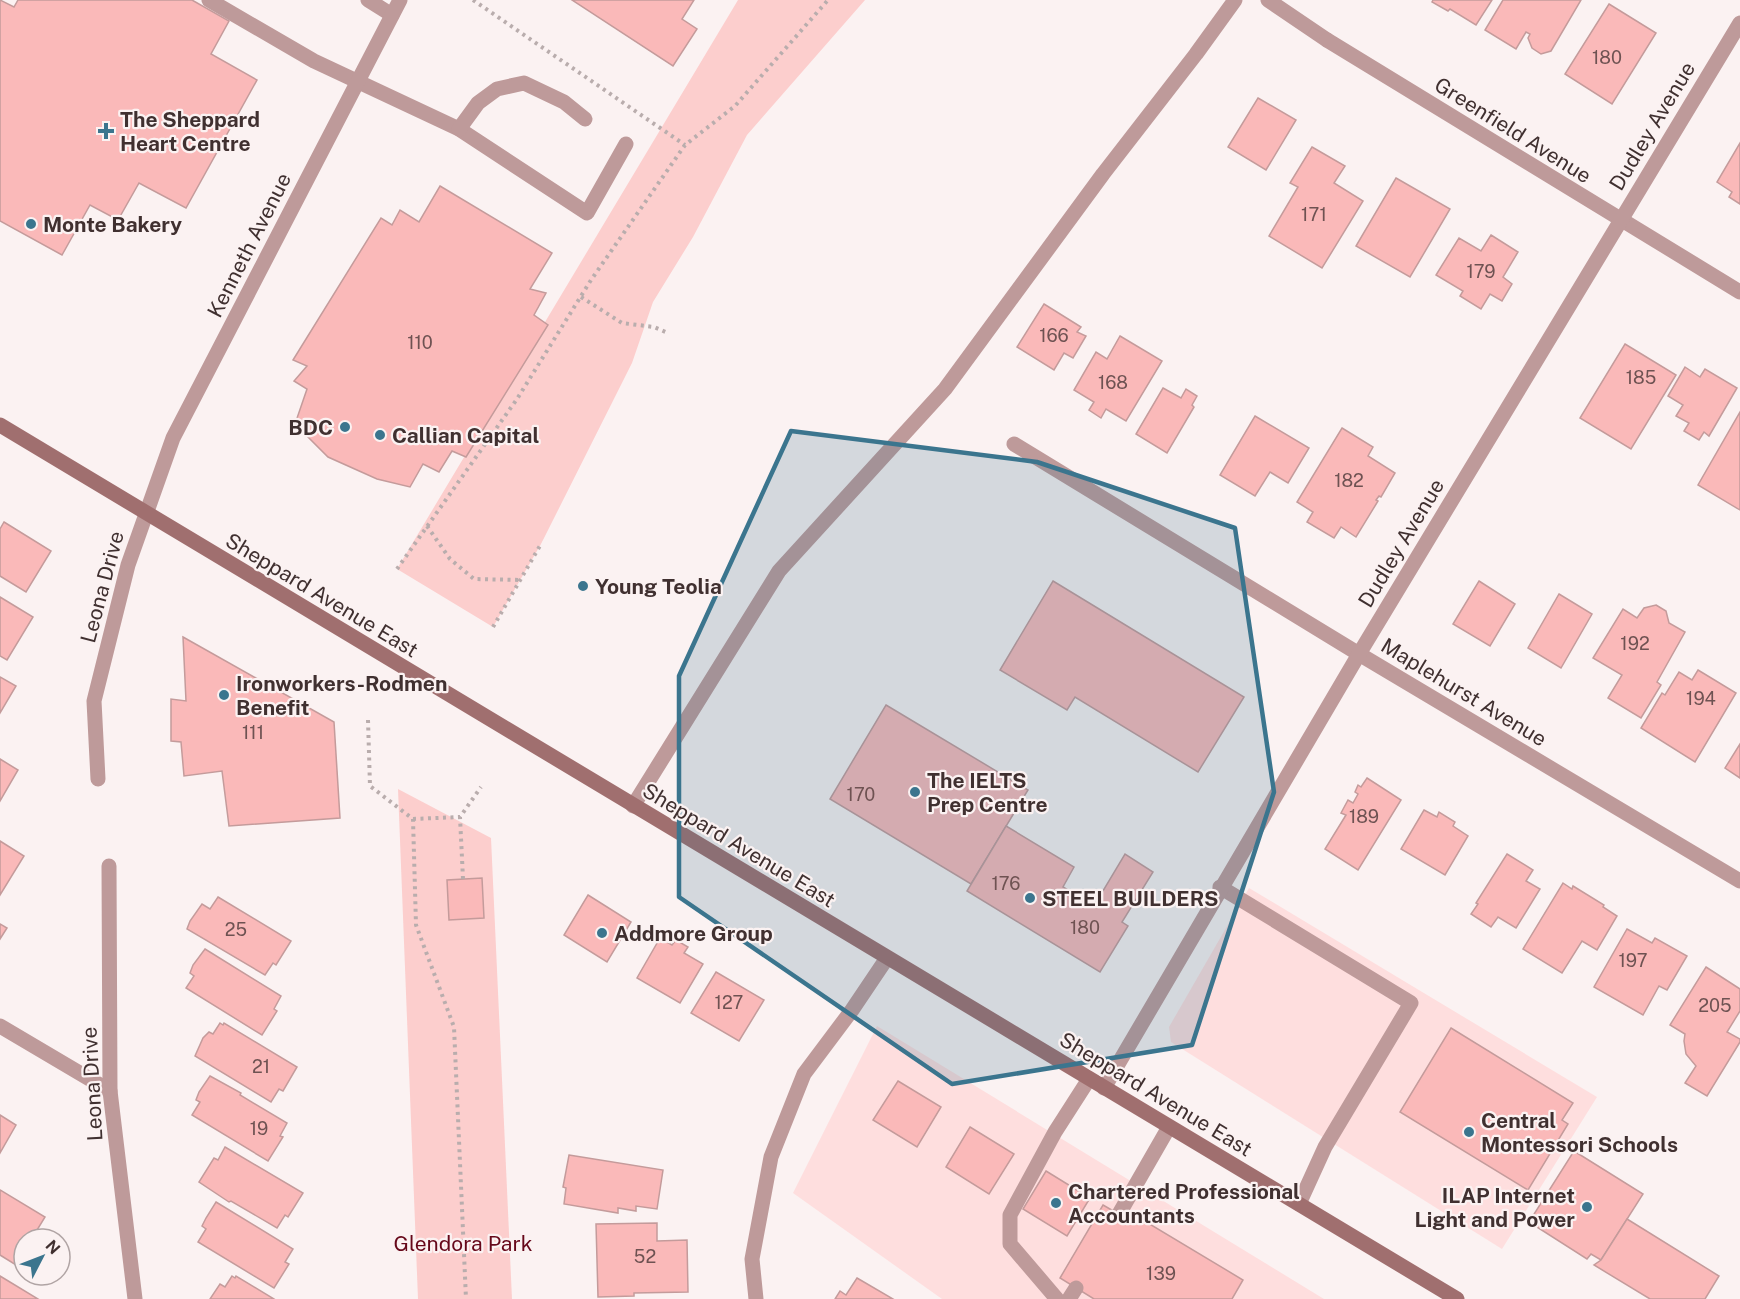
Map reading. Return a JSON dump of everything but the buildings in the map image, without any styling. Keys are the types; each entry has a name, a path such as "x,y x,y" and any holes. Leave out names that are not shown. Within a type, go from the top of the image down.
{"main road":[{"name":"Sheppard Avenue East","path":"0,425 1457,1299"}],"street":[{"path":"208,0 314,61 459,129 586,213 626,144"},
{"path":"368,0 392,15"},
{"name":"Kenneth Avenue","path":"145,513 179,424 400,0"},
{"path":"633,806 779,571 945,389 1103,174 1235,0"},
{"name":"Greenfield Avenue","path":"1268,0 1327,40 1740,292"},
{"name":"Dudley Avenue","path":"1104,1088 1220,887 1359,654 1740,23"},
{"path":"459,129 478,103 497,89 524,83 564,102 585,119"},
{"name":"Maplehurst Avenue","path":"1014,444 1359,654 1740,881"},
{"name":"Leona Drive","path":"98,779 94,701 128,565 145,513"},
{"name":"Leona Drive","path":"110,866 110,1091 135,1299"},
{"path":"1220,887 1411,1003 1325,1148 1299,1204"},
{"path":"756,1299 752,1259 771,1157 804,1074 887,958"},
{"path":"0,1026 110,1091"},
{"path":"1057,1299 1010,1244 1010,1215 1055,1132 1089,1079"},
{"path":"1119,1214 1169,1127"}],"path":[{"path":"473,0 685,145"},
{"path":"397,569 518,399 581,297 685,145 735,106 828,0"},
{"path":"581,297 622,323 654,327 668,333"},
{"path":"428,526 450,559 474,579 521,580"},
{"path":"494,627 541,544"},
{"path":"368,720 370,786 413,819 460,817"},
{"path":"463,879 460,817 481,787"},
{"path":"413,819 416,925 454,1027 466,1299"}],"highlighted area":[{"path":"791,431 1037,462 1235,528 1274,792 1192,1045 952,1084 679,897 679,676"}],"shaded area":[{"path":"1249,888 1597,1097 1502,1249 1171,1042 1169,1027"},
{"path":"877,1026 1324,1299 942,1299 793,1193"}],"green space":[{"path":"738,0 865,0 747,135 693,237 653,302 632,363 541,544 493,627 397,569"},
{"name":"Glendora Park","path":"398,789 491,838 512,1299 418,1299"}],"place":[{"name":"The Sheppard Heart Centre","path":"106,131"},
{"name":"Monte Bakery","path":"31,224"},
{"name":"BDC","path":"345,427"},
{"name":"Callian Capital","path":"380,435"},
{"name":"Young Teolia","path":"583,586"},
{"name":"Ironworkers-Rodmen Benefit","path":"224,695"},
{"name":"The IELTS Prep Centre","path":"915,792"},
{"name":"STEEL BUILDERS","path":"1030,898"},
{"name":"Addmore Group","path":"602,933"},
{"name":"Central Montessori Schools","path":"1469,1132"},
{"name":"Chartered Professional Accountants","path":"1056,1203"},
{"name":"ILAP Internet Light and Power","path":"1587,1207"}]}
